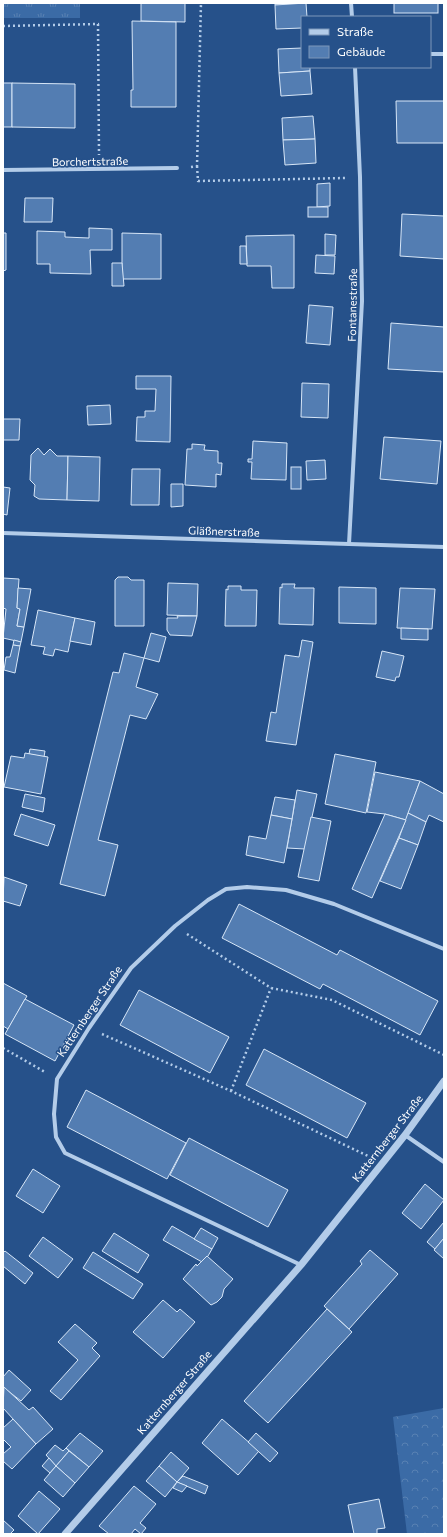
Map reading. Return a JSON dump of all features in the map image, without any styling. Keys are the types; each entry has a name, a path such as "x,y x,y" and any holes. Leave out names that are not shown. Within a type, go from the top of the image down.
{"street":[{"path":"351,3 352,16"},
{"path":"431,54 444,54"},
{"name":"Fontanestraße","path":"349,544 362,301 360,177 355,68"},
{"name":"Borchertstraße","path":"3,170 177,168"},
{"name":"Gläßnerstraße","path":"3,533 444,547"},
{"name":"Katternberger Straße","path":"301,1265 65,1153 56,1137 54,1114 57,1079 89,1028 131,968 175,926 208,900 226,890 247,887 286,890 334,904 444,949"},
{"name":"Katternberger Straße","path":"65,1534 301,1265 405,1135 444,1081"},
{"path":"405,1135 444,1162"}],"path":[{"path":"201,3 197,166 198,181 329,179"},
{"path":"3,26 98,24 99,170"},
{"path":"177,168 197,166"},
{"path":"175,926 270,988 332,1000 444,1055"},
{"path":"231,1091 270,988"},
{"path":"109,1037 231,1091 382,1163"},
{"path":"3,1048 57,1079"}],"green space":[{"path":"3,3 80,3 80,18 3,18"},
{"path":"444,1408 444,1534 407,1534 393,1417"}],"building":[{"path":"141,3 185,3 185,22 141,21"},
{"path":"275,3 306,3 275,5"},
{"path":"306,3 307,16 301,16 301,28 276,29 275,5"},
{"path":"394,3 438,3 438,13 394,13"},
{"path":"132,21 176,22 176,107 131,107 131,90 133,90"},
{"path":"301,48 301,68 310,68 310,71 279,73 278,49"},
{"path":"310,71 312,94 281,96 279,73"},
{"path":"3,83 12,83 12,127 3,127"},
{"path":"12,83 75,84 75,128 12,127"},
{"path":"396,101 444,101 444,143 397,143"},
{"path":"313,116 315,139 283,140 282,118"},
{"path":"315,139 316,163 285,165 283,140"},
{"path":"330,183 330,206 317,207 317,184"},
{"path":"25,198 53,198 52,222 24,222"},
{"path":"308,207 328,207 328,217 308,217"},
{"path":"402,214 444,216 444,259 400,256"},
{"path":"89,228 112,229 112,250 90,250 91,274 50,273 50,264 37,264 37,231 65,232 65,237 89,238"},
{"path":"3,233 6,233 6,270 3,271"},
{"path":"122,233 161,234 161,279 122,279"},
{"path":"325,234 336,235 335,255 325,255"},
{"path":"294,235 294,288 272,288 271,266 247,266 246,236"},
{"path":"240,246 246,246 247,264 240,264"},
{"path":"316,255 335,256 334,274 315,273"},
{"path":"112,263 122,263 124,286 112,286"},
{"path":"309,305 333,307 330,345 306,343"},
{"path":"391,323 444,327 444,372 388,369"},
{"path":"136,376 171,376 170,442 136,441 137,417 145,417 145,411 155,411 156,389 136,389"},
{"path":"302,383 329,384 328,418 301,417"},
{"path":"110,405 111,424 88,425 87,406"},
{"path":"3,419 20,419 19,440 3,440"},
{"path":"384,437 441,441 437,484 380,479"},
{"path":"253,441 287,443 286,480 251,479 252,462 248,462 248,459 252,459"},
{"path":"192,444 205,445 204,450 218,451 218,463 222,463 221,475 216,474 216,487 185,485 187,449 192,449"},
{"path":"38,448 44,455 50,449 57,456 68,456 67,500 39,499 34,496 35,485 30,480 31,455"},
{"path":"68,456 100,457 99,501 67,500"},
{"path":"325,460 326,479 307,480 306,461"},
{"path":"291,467 301,467 301,489 291,489"},
{"path":"132,469 160,469 159,505 131,505"},
{"path":"171,484 183,484 183,506 171,507"},
{"path":"3,487 10,488 7,515 3,514"},
{"path":"118,577 128,577 131,580 144,580 144,626 115,626 115,580"},
{"path":"3,578 19,579 17,608 20,609 17,626 24,627 21,642 3,638 6,609 3,608"},
{"path":"168,583 198,584 197,616 167,615"},
{"path":"282,584 295,584 294,588 314,588 313,625 279,624 280,587 282,588"},
{"path":"228,586 241,586 241,590 257,590 256,626 225,626 226,589 228,590"},
{"path":"339,587 376,588 376,624 339,623"},
{"path":"18,588 31,589 24,627 17,626 20,609 17,608"},
{"path":"400,588 435,589 432,629 397,628"},
{"path":"38,610 75,618 68,652 55,649 53,656 43,654 45,647 31,645"},
{"path":"177,616 197,616 192,636 170,635 167,630 167,618 178,618"},
{"path":"75,618 95,622 91,645 70,641"},
{"path":"401,628 428,629 428,640 401,639"},
{"path":"151,633 166,637 159,662 144,658"},
{"path":"14,640 21,642 20,646 13,645"},
{"path":"302,640 313,642 296,745 266,741 271,712 276,713 285,655 299,657"},
{"path":"13,645 20,646 15,673 4,670 6,657 10,657"},
{"path":"382,651 404,656 399,677 396,677 395,681 376,677"},
{"path":"124,653 144,658 136,687 158,694 146,719 130,715 98,840 118,845 105,896 60,884 113,672 119,673"},
{"path":"30,749 45,751 44,757 29,754"},
{"path":"25,753 48,757 41,794 4,787 11,756 24,758"},
{"path":"335,754 376,762 366,813 325,804"},
{"path":"375,772 420,781 406,820 385,814 367,812"},
{"path":"420,781 444,794 444,822 429,815 426,822 408,813"},
{"path":"297,790 317,794 305,849 287,848"},
{"path":"25,794 45,798 43,812 22,807"},
{"path":"275,797 295,800 292,819 271,815"},
{"path":"408,813 426,822 418,845 399,838"},
{"path":"21,814 55,825 48,846 14,835"},
{"path":"385,814 406,820 372,898 352,889"},
{"path":"271,815 292,819 284,863 246,855 249,836 266,839"},
{"path":"311,817 331,821 319,881 298,877"},
{"path":"399,838 418,845 401,889 380,881"},
{"path":"4,877 27,885 20,906 3,901"},
{"path":"239,904 337,955 340,950 438,1001 420,1035 323,984 320,989 222,938"},
{"path":"3,983 27,996 8,1029 3,1026"},
{"path":"139,990 229,1037 210,1073 120,1025"},
{"path":"25,999 74,1025 55,1061 5,1034"},
{"path":"264,1049 366,1103 347,1138 246,1085"},
{"path":"86,1090 186,1143 167,1179 67,1127"},
{"path":"189,1138 288,1190 268,1227 170,1175"},
{"path":"33,1169 60,1186 43,1213 16,1196"},
{"path":"425,1184 444,1200 421,1229 402,1213"},
{"path":"444,1222 444,1238 435,1249 427,1242"},
{"path":"172,1226 212,1249 202,1262 163,1240"},
{"path":"201,1228 218,1238 212,1249 194,1239"},
{"path":"114,1233 149,1255 138,1273 102,1251"},
{"path":"43,1237 73,1259 58,1278 29,1256"},
{"path":"444,1238 444,1259 434,1250"},
{"path":"370,1250 398,1274 349,1329 324,1306 362,1264 360,1261"},
{"path":"5,1251 33,1273 25,1284 3,1266 3,1253"},
{"path":"93,1252 143,1284 133,1299 83,1268"},
{"path":"207,1256 233,1279 224,1289 222,1297 211,1305 183,1279 196,1264 197,1266"},
{"path":"163,1300 177,1312 180,1309 195,1322 163,1358 133,1332"},
{"path":"327,1309 352,1332 268,1423 244,1401"},
{"path":"75,1324 97,1343 92,1348 100,1356 61,1400 50,1391 78,1360 58,1342"},
{"path":"9,1370 31,1390 21,1401 3,1387 3,1377"},
{"path":"4,1387 29,1410 33,1407 53,1429 36,1444 3,1408"},
{"path":"13,1419 36,1444 12,1469 3,1461 3,1454 11,1447 3,1439 3,1428"},
{"path":"222,1419 259,1451 238,1475 202,1443"},
{"path":"80,1433 103,1451 89,1467 66,1448"},
{"path":"256,1433 278,1453 270,1462 248,1442"},
{"path":"55,1445 63,1451 66,1448 69,1451 56,1466 46,1455"},
{"path":"69,1451 89,1467 75,1483 56,1466"},
{"path":"171,1452 189,1468 177,1482 159,1466"},
{"path":"49,1458 56,1466 50,1473 42,1466"},
{"path":"56,1466 75,1483 63,1497 44,1480"},
{"path":"159,1466 177,1482 165,1497 146,1481"},
{"path":"183,1476 208,1486 205,1494 177,1482"},
{"path":"177,1482 187,1486 182,1492 173,1488"},
{"path":"134,1486 156,1504 140,1523 146,1528 141,1534 135,1529 131,1534 109,1534 99,1526"},
{"path":"39,1491 60,1509 38,1534 18,1516"},
{"path":"379,1499 385,1528 377,1529 377,1534 354,1534 348,1505"},
{"path":"3,1520 14,1530 10,1534 3,1534"}]}
